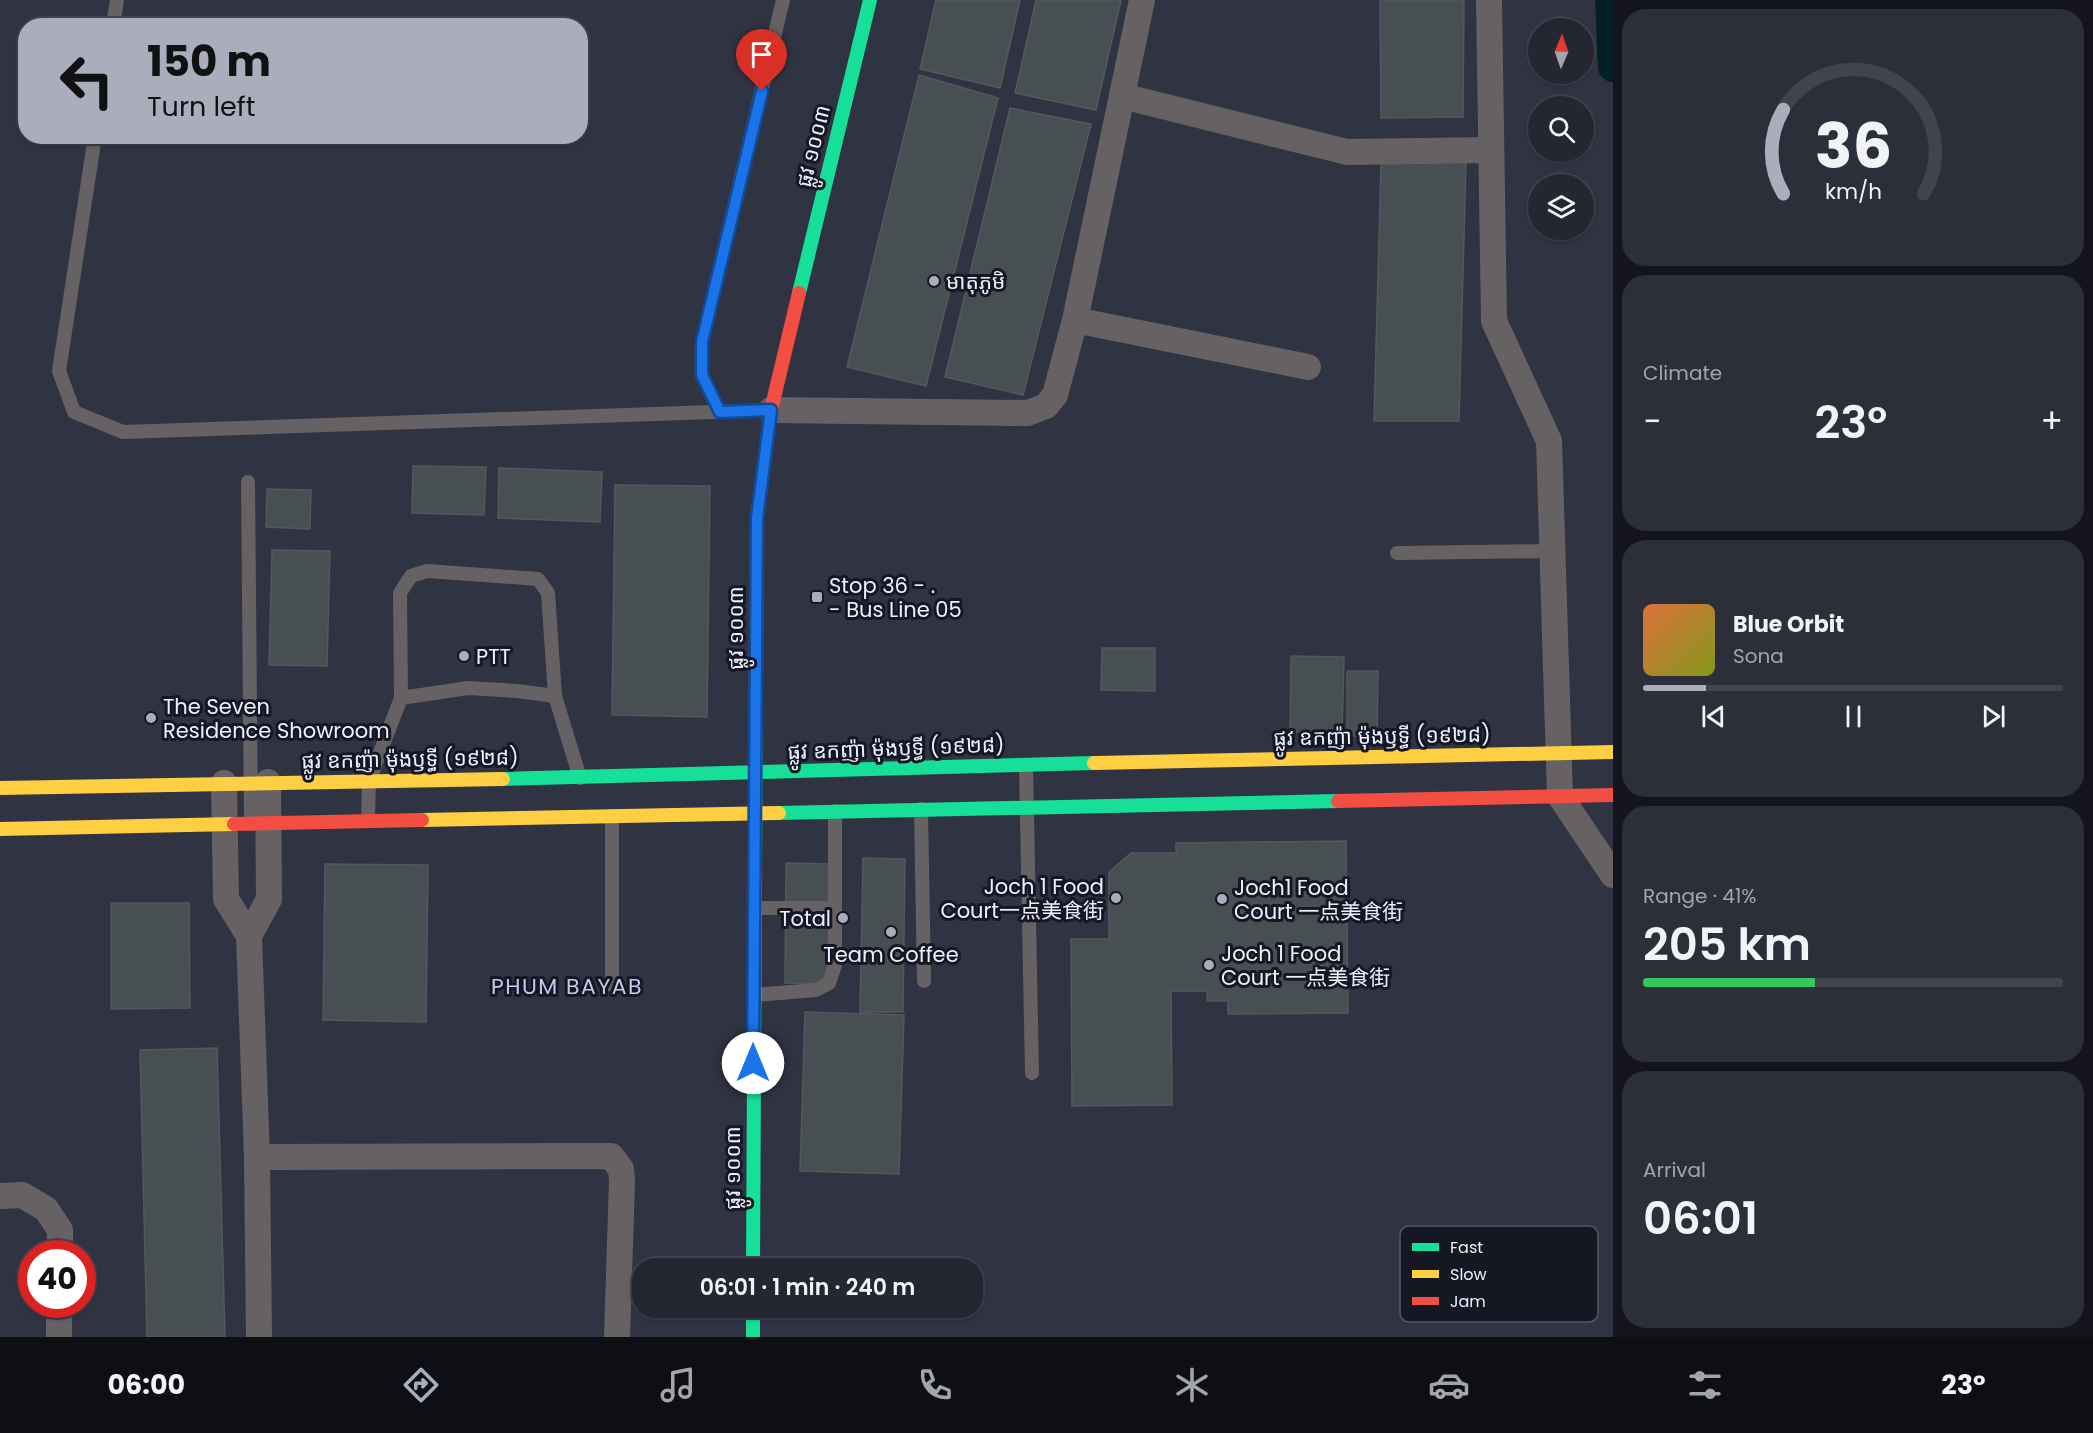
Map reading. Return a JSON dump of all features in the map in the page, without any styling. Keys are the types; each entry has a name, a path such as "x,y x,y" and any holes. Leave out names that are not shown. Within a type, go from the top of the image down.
{"main road":[{"name":"ផ្លូវ ១០០៣","path":"753,1258 757,518 771,410 870,0"},
{"name":"ផ្លូវ ឧកញ៉ា ម៉ុងឫទ្ធី (១៩២៨)","path":"0,788 580,778 1613,752"},
{"path":"0,829 1613,795"},
{"path":"753,1318 753,1337"}],"street":[{"path":"771,410 1028,413 1046,406 1055,395 1075,320 1142,0"},
{"path":"1489,0 1494,321 1549,441 1560,796 1613,875"},
{"path":"1122,96 1347,152 1491,150"},
{"path":"1075,320 1308,367"},
{"path":"249,936 270,898 260,823 259,782"},
{"path":"224,783 226,899 249,936 257,1157 259,1337"},
{"path":"257,1157 611,1156 621,1169 622,1181 617,1337"},
{"path":"0,1196 22,1195 46,1209 60,1230 60,1240"},
{"path":"59,1318 59,1337"}],"lane":[{"path":"114,18 117,0"},
{"path":"720,412 702,375 702,342 783,0"},
{"path":"94,144 59,371 74,412 123,432 771,410"},
{"path":"248,482 259,782"},
{"path":"1396,553 1554,551"},
{"path":"368,821 369,781 401,698 400,593 411,576 427,572 538,579 548,593 555,696 580,778"},
{"path":"401,698 468,688 555,696"},
{"path":"1026,765 1032,1073"},
{"path":"921,809 924,981"},
{"path":"753,995 816,990 829,983 835,965 835,811"},
{"path":"612,816 612,985"},
{"path":"754,908 835,908"}],"building":[{"path":"936,0 1020,0 1000,88 920,69"},
{"path":"1036,0 1121,0 1096,110 1015,93"},
{"path":"1380,0 1464,0 1463,117 1381,118"},
{"path":"919,75 998,98 926,386 847,367"},
{"path":"1010,108 1091,124 1023,395 945,377"},
{"path":"1466,162 1459,421 1374,421 1381,163"},
{"path":"413,466 486,467 484,515 412,513"},
{"path":"499,468 602,472 600,522 498,518"},
{"path":"615,485 710,486 707,717 612,715"},
{"path":"267,489 311,490 310,529 266,527"},
{"path":"272,550 330,551 327,666 269,665"},
{"path":"1102,648 1155,648 1155,691 1101,690"},
{"path":"1291,656 1344,657 1342,733 1290,732"},
{"path":"1347,671 1378,671 1377,736 1347,736"},
{"name":"Joch 1 Food Court 一点美食街","path":"1346,841 1348,1013 1228,1014 1228,1001 1207,1001 1207,991 1171,991 1172,1105 1072,1106 1071,939 1109,939 1109,872 1131,853 1176,853 1176,843"},
{"path":"863,858 905,859 903,1012 860,1012"},
{"path":"786,863 830,864 829,984 785,983"},
{"path":"325,864 428,865 426,1022 323,1020"},
{"path":"111,903 189,903 190,1008 111,1009"},
{"path":"805,1012 904,1015 899,1174 800,1171"},
{"path":"217,1048 225,1337 147,1337 140,1050"}],"waterway":[{"path":"1610,0 1613,67"}],"traffic: fast":[{"path":"799,293 870,0"},
{"path":"753,1258 756,680"},
{"path":"503,779 1094,763"},
{"path":"779,813 1338,801"},
{"path":"753,1318 753,1337"}],"traffic: slow":[{"path":"1094,763 1613,752"},
{"path":"0,788 503,779"},
{"path":"422,820 779,813"},
{"path":"0,829 234,824"}],"traffic: jam":[{"path":"756,680 757,518 771,410 799,293"},
{"path":"1338,801 1613,795"},
{"path":"234,824 422,820"}],"place":[{"name":"មាតុភូមិ","path":"934,281"},
{"name":"Stop 36 - . - Bus Line 05","path":"817,597"},
{"name":"PTT","path":"464,656"},
{"name":"The Seven Residence Showroom","path":"151,718"},
{"name":"Joch 1 Food Court一点美食街","path":"1116,898"},
{"name":"Joch1 Food Court 一点美食街","path":"1222,899"},
{"name":"Total","path":"843,918"},
{"name":"Team Coffee","path":"891,932"},
{"name":"Joch 1 Food Court 一点美食街","path":"1209,965"}],"district":[{"name":"PHUM BAYAB","path":"567,986"}],"route":[{"path":"753,1063 757,518 771,410 720,412 702,375 702,342 762,91"}]}
